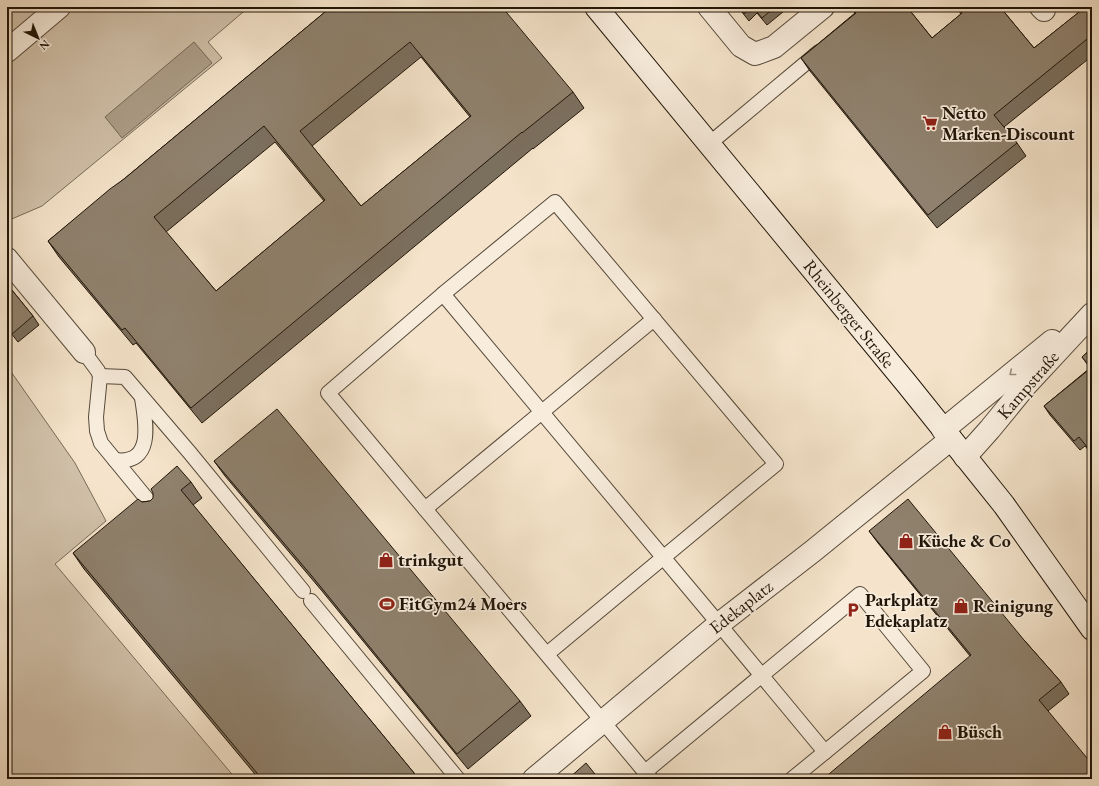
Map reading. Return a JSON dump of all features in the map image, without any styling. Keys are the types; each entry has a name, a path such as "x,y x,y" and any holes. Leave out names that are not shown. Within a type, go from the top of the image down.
{"street":[{"path":"7,51 59,7"},
{"name":"Rheinberger Straße","path":"596,7 1004,505 1092,629"},
{"path":"709,7 741,46 755,54 774,47 822,7"},
{"path":"7,259 84,352"},
{"name":"Kampstraße","path":"947,434 1043,348 1092,313"},
{"name":"Kampstraße","path":"965,457 1026,385 1092,313"},
{"name":"Edekaplatz","path":"534,779 719,624 813,551 947,434"}],"lane":[{"path":"709,144 828,44"},
{"path":"547,654 776,464 555,202 443,294 328,393 648,776 761,675 860,594 923,671 792,779"},
{"path":"443,294 824,752"},
{"path":"425,509 654,319"},
{"path":"84,352 100,376 96,418 97,432 101,443 156,510"},
{"path":"100,376 125,377 458,779"},
{"path":"115,460 125,461 134,457 142,450 146,422 142,397"}],"shaded area":[{"path":"7,7 249,7 208,42 222,58 42,206 7,221"},
{"path":"194,42 212,63 122,138 105,117"},
{"path":"7,366 75,463 106,521 55,564 236,779 7,779"}],"building":[{"path":"331,7 502,7 573,92 522,132 191,408 125,328 122,330 48,241","holes":["410,42 471,116 361,206 300,131","264,126 325,200 216,291 154,217"]},
{"path":"738,7 751,7 744,14"},
{"path":"753,7 775,7 762,18"},
{"path":"851,7 907,7 932,38 962,13 957,7 1000,7 1034,48 1084,8 1083,7 1092,7 1092,35 994,115 1017,143 928,215 801,58 856,13"},
{"path":"7,284 33,316 12,334 7,327"},
{"path":"1092,348 1092,453 1079,437 1074,441 1044,406 1091,368 1082,357"},
{"path":"277,409 520,701 457,754 311,575 214,461"},
{"path":"177,466 191,482 181,490 419,779 262,779 73,553 138,499 142,502 150,501 153,498 151,489"},
{"path":"908,499 1024,640 1061,682 1039,700 1092,764 1092,779 823,779 971,655 869,531"},
{"path":"586,763 599,779 568,779"}],"place":[{"name":"Netto Marken-Discount","path":"930,123"},
{"name":"Küche & Co","path":"906,541"},
{"name":"trinkgut","path":"386,560"},
{"name":"FitGym24 Moers","path":"387,604"},
{"name":"Reinigung","path":"961,606"},
{"name":"Parkplatz Edekaplatz","path":"853,610"},
{"name":"Büsch","path":"945,732"}]}
